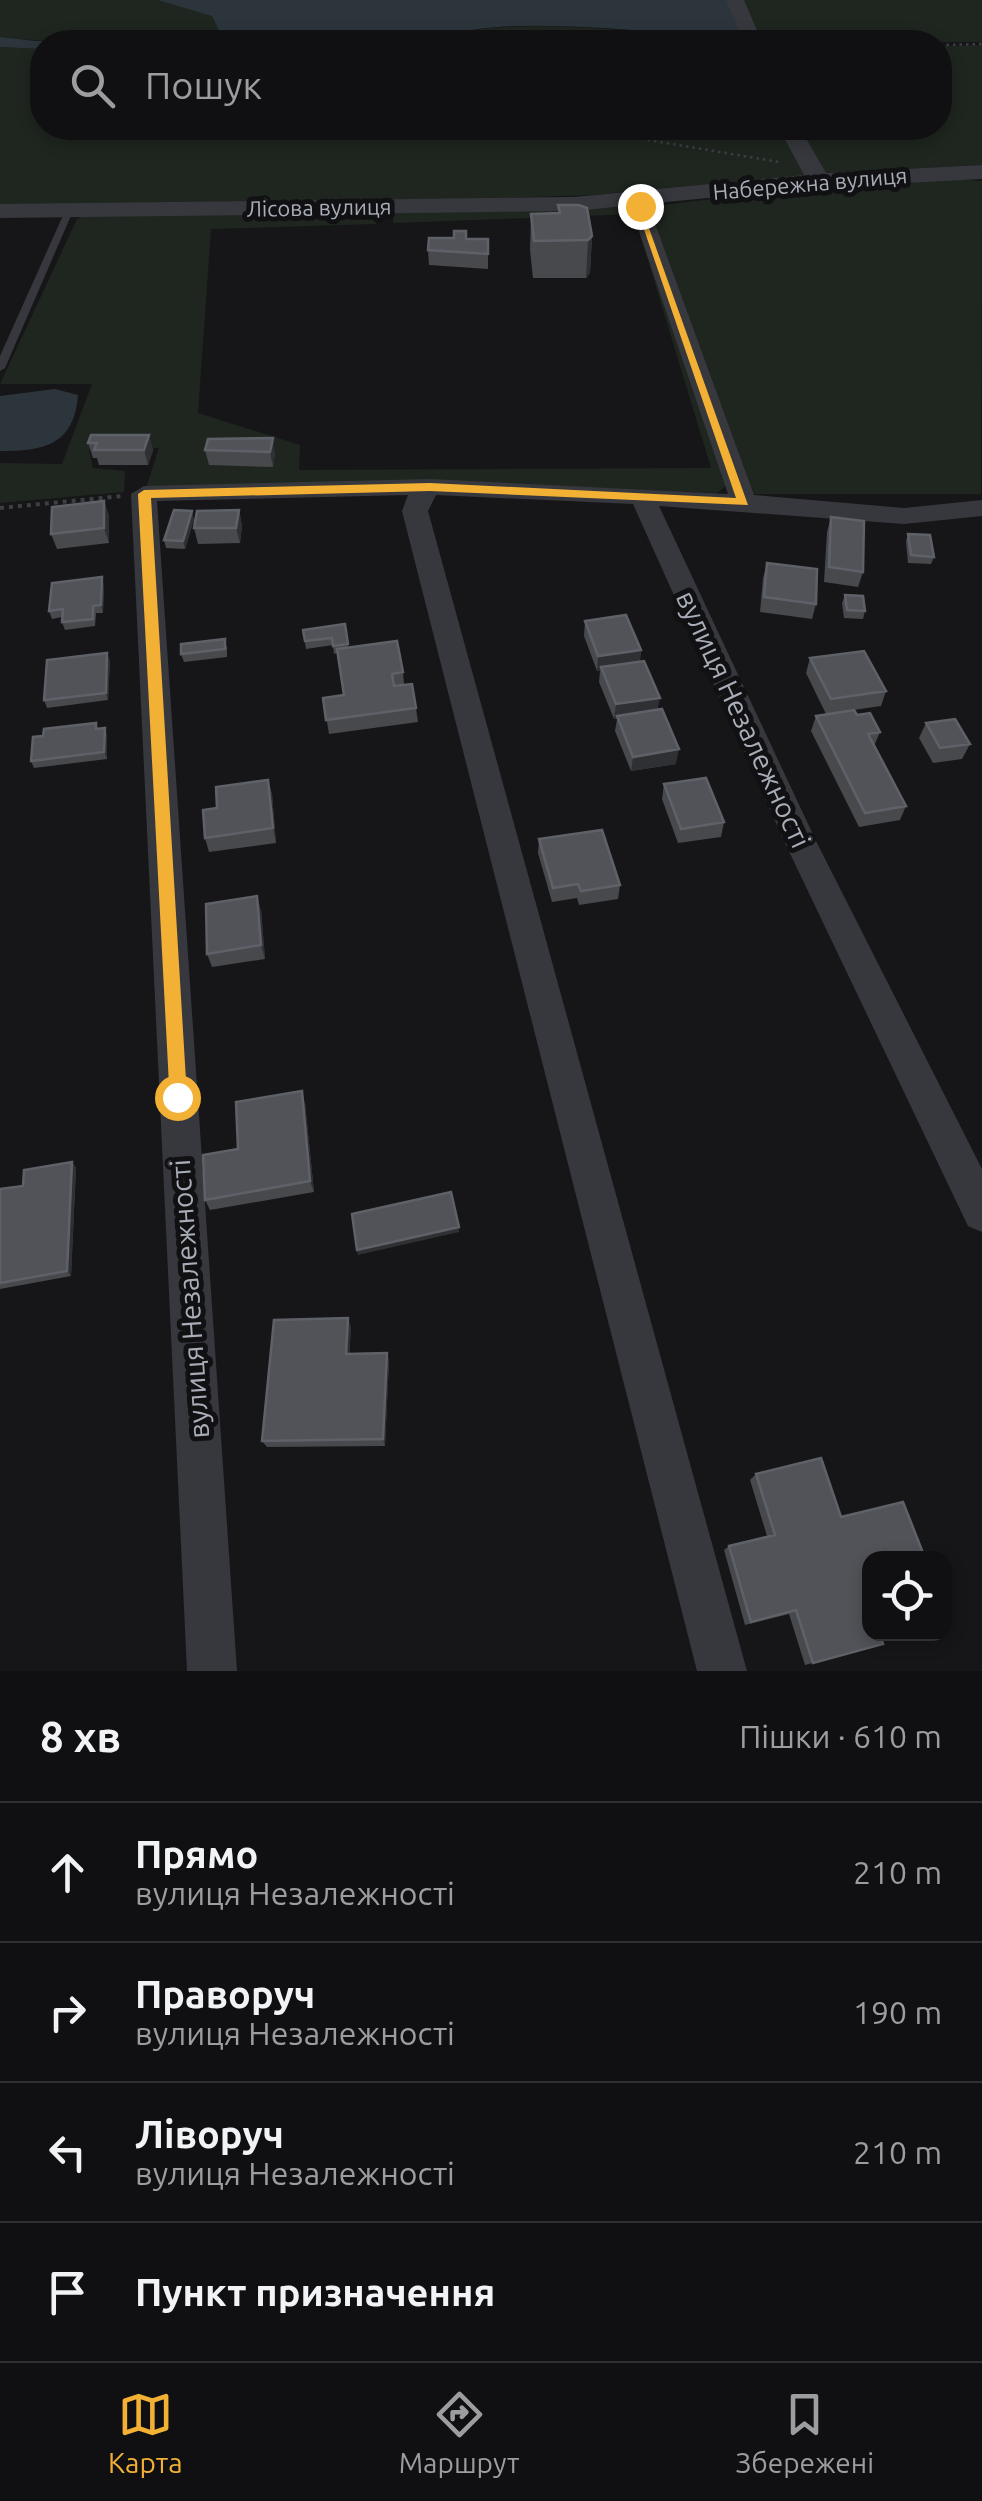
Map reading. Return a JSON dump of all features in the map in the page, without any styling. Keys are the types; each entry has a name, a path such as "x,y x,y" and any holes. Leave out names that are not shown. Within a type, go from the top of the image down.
{"street":[{"path":"735,0 748,30"},
{"path":"796,140 813,173"},
{"name":"Набережна вулиця","path":"638,199 813,173 982,172"},
{"path":"638,199 744,502"},
{"name":"Лісова вулиця","path":"0,212 638,199"},
{"path":"144,494 430,487 641,494 904,516 982,508"},
{"path":"430,487 418,499 415,510 722,1671"},
{"name":"вулиця Незалежності","path":"144,494 212,1671"},
{"name":"вулиця Незалежності","path":"641,494 802,843 982,1212"}],"lane":[{"path":"0,368 69,211"}],"path":[{"path":"952,45 982,44"},
{"path":"640,140 813,173"},
{"path":"0,508 144,494"}],"shaded area":[{"path":"0,0 241,0 254,28 30,30 30,39 0,37"},
{"path":"158,0 730,0 743,30 540,26 477,30 219,30 212,16"},
{"path":"721,0 730,0 743,30 705,30"},
{"path":"742,0 982,0 982,42 952,42 952,30 755,30"},
{"path":"525,26 616,30 477,30"},
{"path":"0,37 30,40 30,48 0,47"},
{"path":"982,45 982,165 821,173 812,164 802,140 952,140 952,46"},
{"path":"0,47 30,48 30,140 787,140 807,175 592,195 502,198 596,197 710,185 585,200 0,205"},
{"path":"947,178 982,181 981,494 746,494 646,207 829,185"},
{"path":"633,209 730,483 717,493 431,482 146,488 159,448 89,450 93,468 125,471 124,492 0,503 0,463 62,464 92,384 0,384 77,219 83,216 377,212 376,224 211,229 198,413 300,445 299,470 711,468 634,214 393,223 394,213"},
{"path":"55,389 78,395 75,412 63,435 43,447 0,451 0,396"}],"building":[{"path":"558,205 587,208 592,236 588,240 534,241 531,214 560,213"},
{"path":"454,231 466,231 466,239 488,239 488,254 428,250 429,238 454,238"},
{"path":"91,435 149,435 144,450 94,450 97,443 88,443"},
{"path":"273,438 270,452 205,450 208,439"},
{"path":"104,501 104,528 51,534 52,507"},
{"path":"174,510 192,511 183,541 164,540"},
{"path":"239,510 236,528 194,528 197,511"},
{"path":"831,517 864,521 863,572 829,567"},
{"path":"908,534 930,535 934,557 911,555"},
{"path":"767,563 817,569 816,604 764,597"},
{"path":"102,577 101,605 93,606 93,619 62,622 63,609 49,611 52,583"},
{"path":"845,595 863,596 865,611 847,610"},
{"path":"626,615 641,650 598,656 585,621"},
{"path":"345,624 348,644 333,646 332,638 305,641 303,630"},
{"path":"225,639 225,649 181,654 181,644"},
{"path":"397,641 403,672 392,674 394,686 412,684 416,708 326,720 323,698 344,695 337,649"},
{"path":"864,651 886,691 831,699 810,658"},
{"path":"107,653 106,693 44,700 47,660"},
{"path":"644,661 660,698 616,704 601,667"},
{"path":"662,709 679,749 633,757 617,716"},
{"path":"854,710 857,715 870,713 880,732 868,734 906,806 865,813 816,716"},
{"path":"955,719 970,744 940,748 926,723"},
{"path":"96,723 96,729 105,728 104,752 31,761 33,737 43,736 44,729"},
{"path":"706,778 724,822 681,829 664,784"},
{"path":"268,780 273,828 205,838 203,810 217,808 216,787"},
{"path":"602,830 620,885 581,891 578,884 553,888 539,839"},
{"path":"257,896 261,945 207,954 206,904"},
{"path":"302,1091 310,1181 205,1200 203,1155 238,1149 236,1102"},
{"path":"72,1162 67,1271 0,1283 0,1189 23,1186 24,1170"},
{"path":"451,1192 459,1227 357,1250 352,1214"},
{"path":"348,1318 346,1354 387,1353 383,1439 262,1441 274,1320"},
{"path":"821,1458 841,1517 903,1502 922,1551 862,1551 862,1641 883,1644 813,1663 796,1610 751,1622 729,1546 775,1535 756,1474"}],"route":[{"path":"177,1097 144,494 178,490 430,487 641,494 744,502 640,206"}]}
